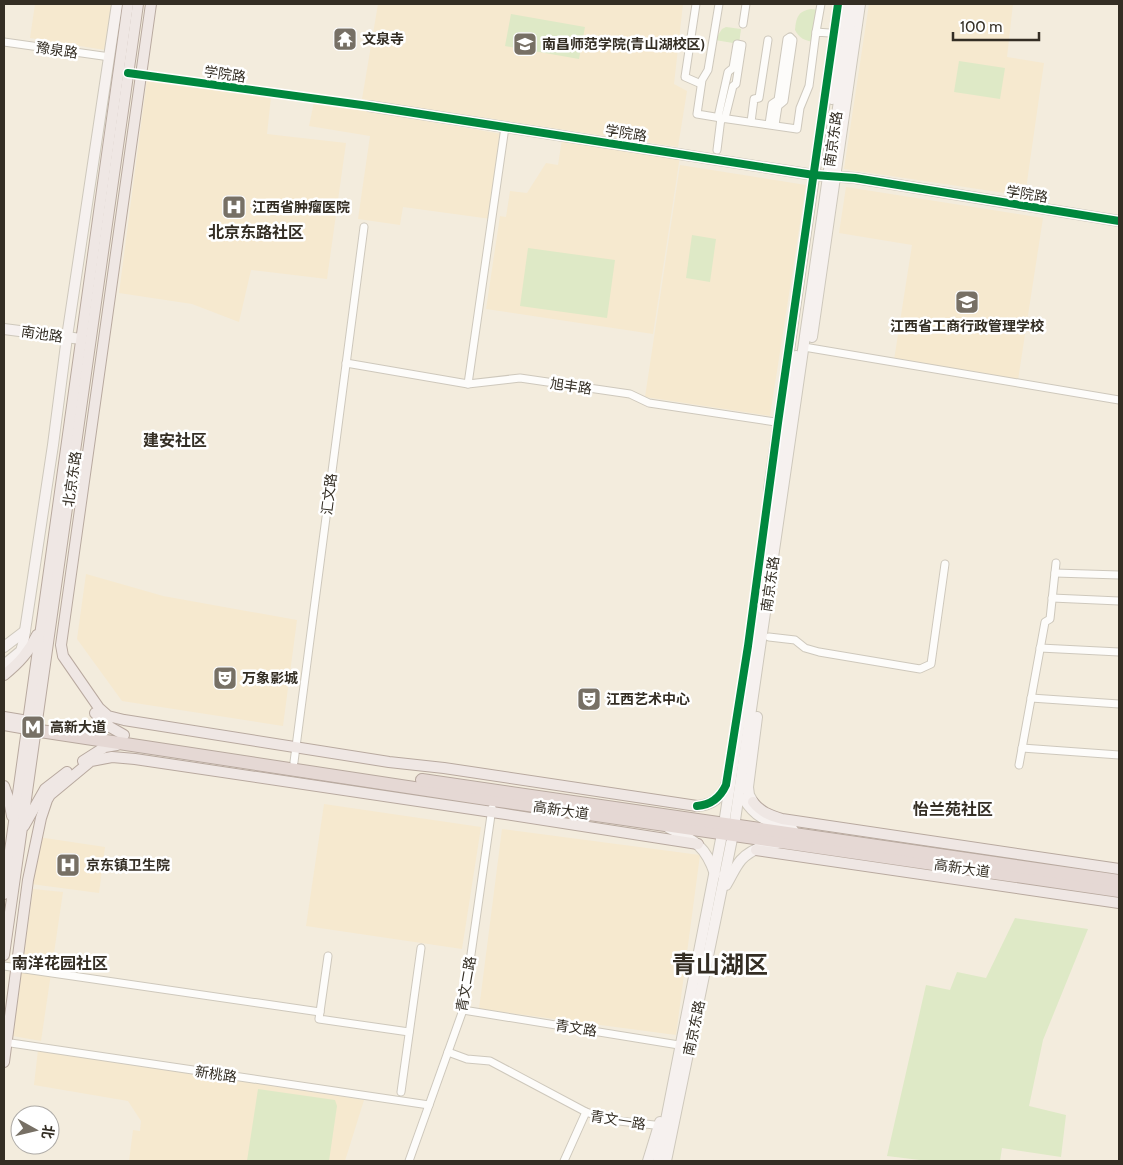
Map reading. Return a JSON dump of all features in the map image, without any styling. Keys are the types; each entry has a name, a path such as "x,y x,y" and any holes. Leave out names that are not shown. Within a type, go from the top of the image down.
{"highway":[{"name":"高新大道","path":"32,726 294,762 662,820 728,829 808,836 1119,881"},
{"name":"高新大道","path":"123,739 493,806 662,820"},
{"name":"高新大道","path":"728,829 782,842 1119,891"}],"main road":[{"path":"4,665 20,651 24,644 67,337 117,4"},
{"name":"北京东路","path":"46,625 81,339 128,4"},
{"name":"北京东路","path":"4,954 17,832 46,625 138,4"},
{"path":"151,4 61,645 63,656 99,708 108,716 389,762 444,768 697,806 707,805 722,794 726,785 786,424"},
{"path":"825,176 838,4"},
{"name":"南京东路","path":"658,1161 715,874 742,772 786,424 807,347 845,4"},
{"name":"南京东路","path":"682,1045 708,961 722,892 729,795 853,4"},
{"path":"825,176 860,4"},
{"name":"学院路","path":"369,106 825,176 855,178 1119,221"},
{"name":"南池路","path":"4,329 81,339"},
{"path":"807,347 748,786 749,795 753,802 767,815 790,820 1119,869"},
{"path":"4,675 19,663 46,625"},
{"path":"17,832 45,789 92,755 123,739 94,711 63,668 55,652 46,625"},
{"path":"4,647 25,631"},
{"name":"高新大道","path":"4,718 32,726"},
{"name":"高新大道","path":"4,725 32,726"},
{"path":"4,1062 5,1042 28,880 41,818 50,795 91,761 112,757 128,758 493,806 698,844"},
{"path":"742,772 743,796 750,808 758,816 808,836"},
{"path":"4,786 17,832"},
{"path":"662,820 702,814 722,803 729,795"},
{"path":"662,820 698,844 705,852 715,874"},
{"name":"北京东路","path":"4,894 17,832"},
{"path":"722,892 740,860 766,845 782,842"},
{"path":"756,850 1119,903"},
{"path":"670,1161 709,976 708,961"},
{"path":"648,1161 666,1127 682,1045"},
{"name":"南京东路","path":"666,1127 666,1161"}],"street":[{"path":"696,4 684,77 701,84"},
{"path":"719,4 708,70 701,84 697,114 797,129 800,108 809,86 821,4"},
{"path":"743,24 746,4"},
{"path":"816,32 829,33"},
{"path":"790,37 793,40 784,101 778,106 772,125 772,104 778,100 787,39 790,37"},
{"path":"751,122 754,99 758,98 768,40"},
{"name":"豫泉路","path":"4,42 110,57"},
{"path":"717,150 722,118 728,102 731,100 733,86 736,84 742,45 737,44 733,68 728,72 724,99 721,102 722,118"},
{"name":"学院路","path":"128,73 369,106"},
{"path":"468,384 505,127"},
{"name":"汇文路","path":"294,762 364,226"},
{"path":"807,347 1119,400"},
{"name":"旭丰路","path":"346,363 468,384 520,378 630,394 648,403 786,424"},
{"path":"1019,765 1045,622 1050,620 1056,563"},
{"path":"769,637 795,640 805,648 819,652 920,668 931,664 945,564"},
{"path":"1055,573 1119,576"},
{"path":"1052,598 1119,601"},
{"path":"1040,648 1119,652"},
{"path":"1031,698 1119,704"},
{"path":"745,752 756,724"},
{"path":"1022,748 1119,754"},
{"name":"青文二路","path":"409,1161 463,1010 493,806"},
{"path":"401,1092 421,948"},
{"path":"328,956 319,1019 409,1032"},
{"path":"4,966 320,1012"},
{"name":"青文路","path":"463,1010 682,1045"},
{"name":"新桃路","path":"5,1042 429,1105"},
{"path":"448,1052 467,1059 490,1061 586,1112"},
{"name":"青文一路","path":"564,1161 586,1112 610,1120 666,1127"}],"shaded area":[{"path":"35,4 112,4 105,50 30,38"},
{"name":"南昌师范学院(青山湖校区)","path":"378,4 683,4 674,84 687,91 678,147 362,99"},
{"path":"869,4 1013,4 1007,57 1044,63 1025,196 844,169"},
{"name":"江西省肿瘤医院","path":"147,79 271,97 267,134 346,143 327,279 251,270 239,322 192,304 119,293"},
{"path":"314,102 502,134 491,219 403,207 400,225 358,219 370,136 309,126"},
{"path":"562,139 680,156 653,334 486,309 500,216 506,217 510,191 527,193 546,163 558,165"},
{"path":"680,165 806,185 770,416 645,397"},
{"name":"江西省工商行政管理学校","path":"846,187 1043,218 1018,380 894,360 912,245 839,233"},
{"path":"86,574 163,596 297,620 283,726 122,701 77,639"},
{"path":"324,804 481,827 462,949 306,926"},
{"path":"502,829 700,855 676,1035 479,1009"},
{"name":"京东镇卫生院","path":"38,837 105,847 99,893 31,884"},
{"path":"33,889 63,892 41,1041 13,1036"},
{"path":"38,1050 364,1100 345,1161 129,1161 133,1130 140,1131 141,1121 128,1101 34,1085"}],"green space":[{"path":"811,9 819,10 814,42 803,39 795,30 800,13"},
{"path":"511,14 585,27 579,59 505,46"},
{"path":"726,27 741,29 739,44 715,40 722,29"},
{"path":"959,61 1005,68 1000,99 954,92"},
{"path":"692,235 716,239 710,282 686,278"},
{"path":"528,248 615,260 607,318 520,306"},
{"path":"1015,918 1088,929 1043,1040 1029,1106 1066,1115 1061,1157 1002,1148 1000,1161 928,1161 887,1156 926,985 950,990 957,972 986,978"},
{"path":"258,1089 335,1100 337,1106 329,1161 247,1161"}],"cycle path":[{"path":"697,806 714,800 721,794 726,785 748,646 838,4"},
{"path":"128,73 369,106 814,175 855,178 1119,221"}],"place":[{"name":"文泉寺","path":"345,39"},
{"name":"南昌师范学院(青山湖校区)","path":"525,44"},
{"name":"江西省肿瘤医院","path":"234,207"},
{"name":"江西省工商行政管理学校","path":"967,302"},
{"name":"万象影城","path":"225,678"},
{"name":"江西艺术中心","path":"589,699"},
{"name":"高新大道","path":"33,727"},
{"name":"京东镇卫生院","path":"68,865"}],"district":[{"name":"北京东路社区","path":"256,232"},
{"name":"建安社区","path":"175,440"},
{"name":"怡兰苑社区","path":"953,809"},
{"name":"南洋花园社区","path":"60,963"},
{"name":"青山湖区","path":"720,965"}]}
